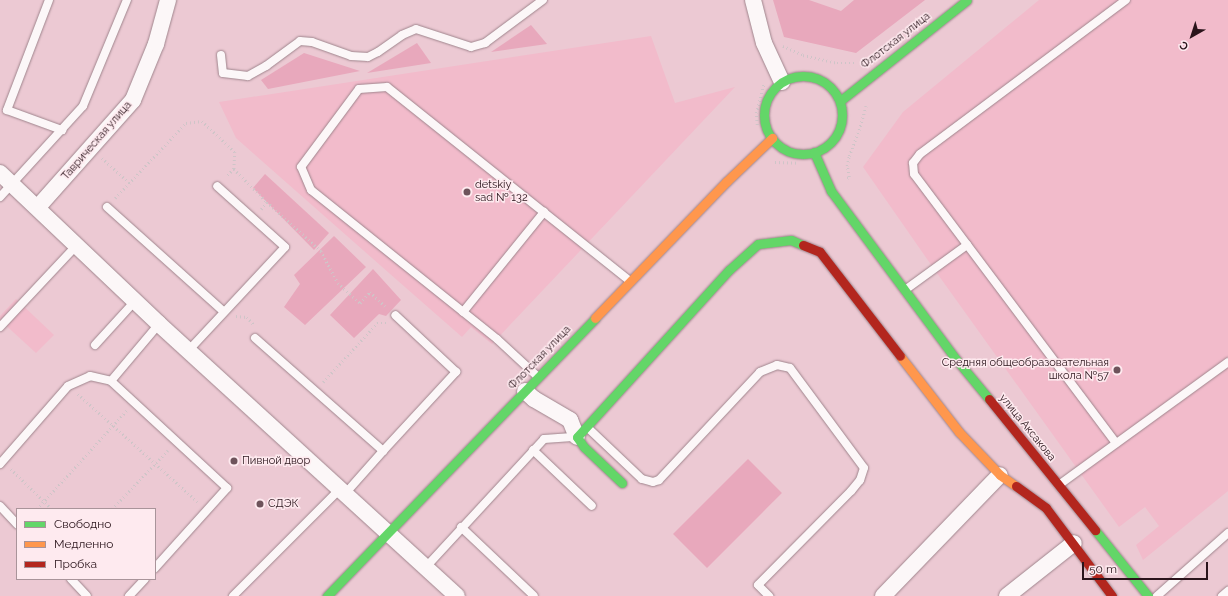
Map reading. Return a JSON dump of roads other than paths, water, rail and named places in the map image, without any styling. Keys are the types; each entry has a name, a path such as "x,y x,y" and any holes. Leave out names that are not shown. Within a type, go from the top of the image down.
{"street":[{"name":"Таврическая улица","path":"38,208 133,100 156,44 168,0"},
{"path":"753,0 764,43 782,82"},
{"name":"Флотская улица","path":"840,101 967,0"},
{"path":"804,75 815,77 826,82 840,101 842,114 841,126 838,132 826,147 814,152 802,154 791,152 780,146 772,138 765,123 764,112 770,95 782,82 792,77 804,75"},
{"name":"Флотская улица","path":"327,596 726,182 772,138"},
{"name":"улица Аксакова","path":"814,152 831,191 955,358 1148,596"},
{"path":"0,173 188,351 457,596"},
{"path":"582,432 729,270 758,244 790,240 820,252 959,432 1000,475 1046,508 1074,543 1112,596"},
{"path":"525,391 534,399 570,420 582,432 584,447 622,483"},
{"path":"883,596 1000,475"},
{"path":"1007,596 1074,543"}],"lane":[{"path":"49,0 7,110 62,130"},
{"path":"0,197 83,106 127,0"},
{"path":"221,55 223,73 248,76 266,66 300,41 312,42 351,56 368,57 378,52 402,35 416,29 471,47 484,43 543,0"},
{"path":"1116,443 914,174 913,164 920,154 1126,0"},
{"path":"538,377 497,339 311,190 301,166 359,89 387,87 630,281"},
{"path":"188,351 285,247 217,186"},
{"path":"107,207 224,312"},
{"path":"463,312 544,212"},
{"path":"0,327 77,245"},
{"path":"905,290 967,245"},
{"path":"95,345 135,301"},
{"path":"233,596 383,452 456,372 395,315"},
{"path":"110,381 159,324"},
{"path":"255,338 383,452"},
{"path":"1059,486 1228,362"},
{"path":"426,567 544,438 582,432 642,479 653,482 659,480 760,372 777,365 790,368 864,468 860,480 851,491 758,585 769,596"},
{"path":"1,463 68,386 90,376 110,381 227,488 156,567"},
{"path":"533,450 592,506"},
{"path":"0,506 16,523"},
{"path":"461,527 534,596"},
{"path":"1157,596 1228,533"},
{"path":"72,580 87,596"},
{"path":"129,596 144,580"},
{"path":"1222,596 1228,591"}],"place":[{"name":"detskiy sad № 132","path":"467,192"},
{"name":"Средняя общеобразовательная школа №57","path":"1117,370"},
{"name":"Пивной двор","path":"234,461"},
{"name":"СДЭК","path":"260,504"}]}
